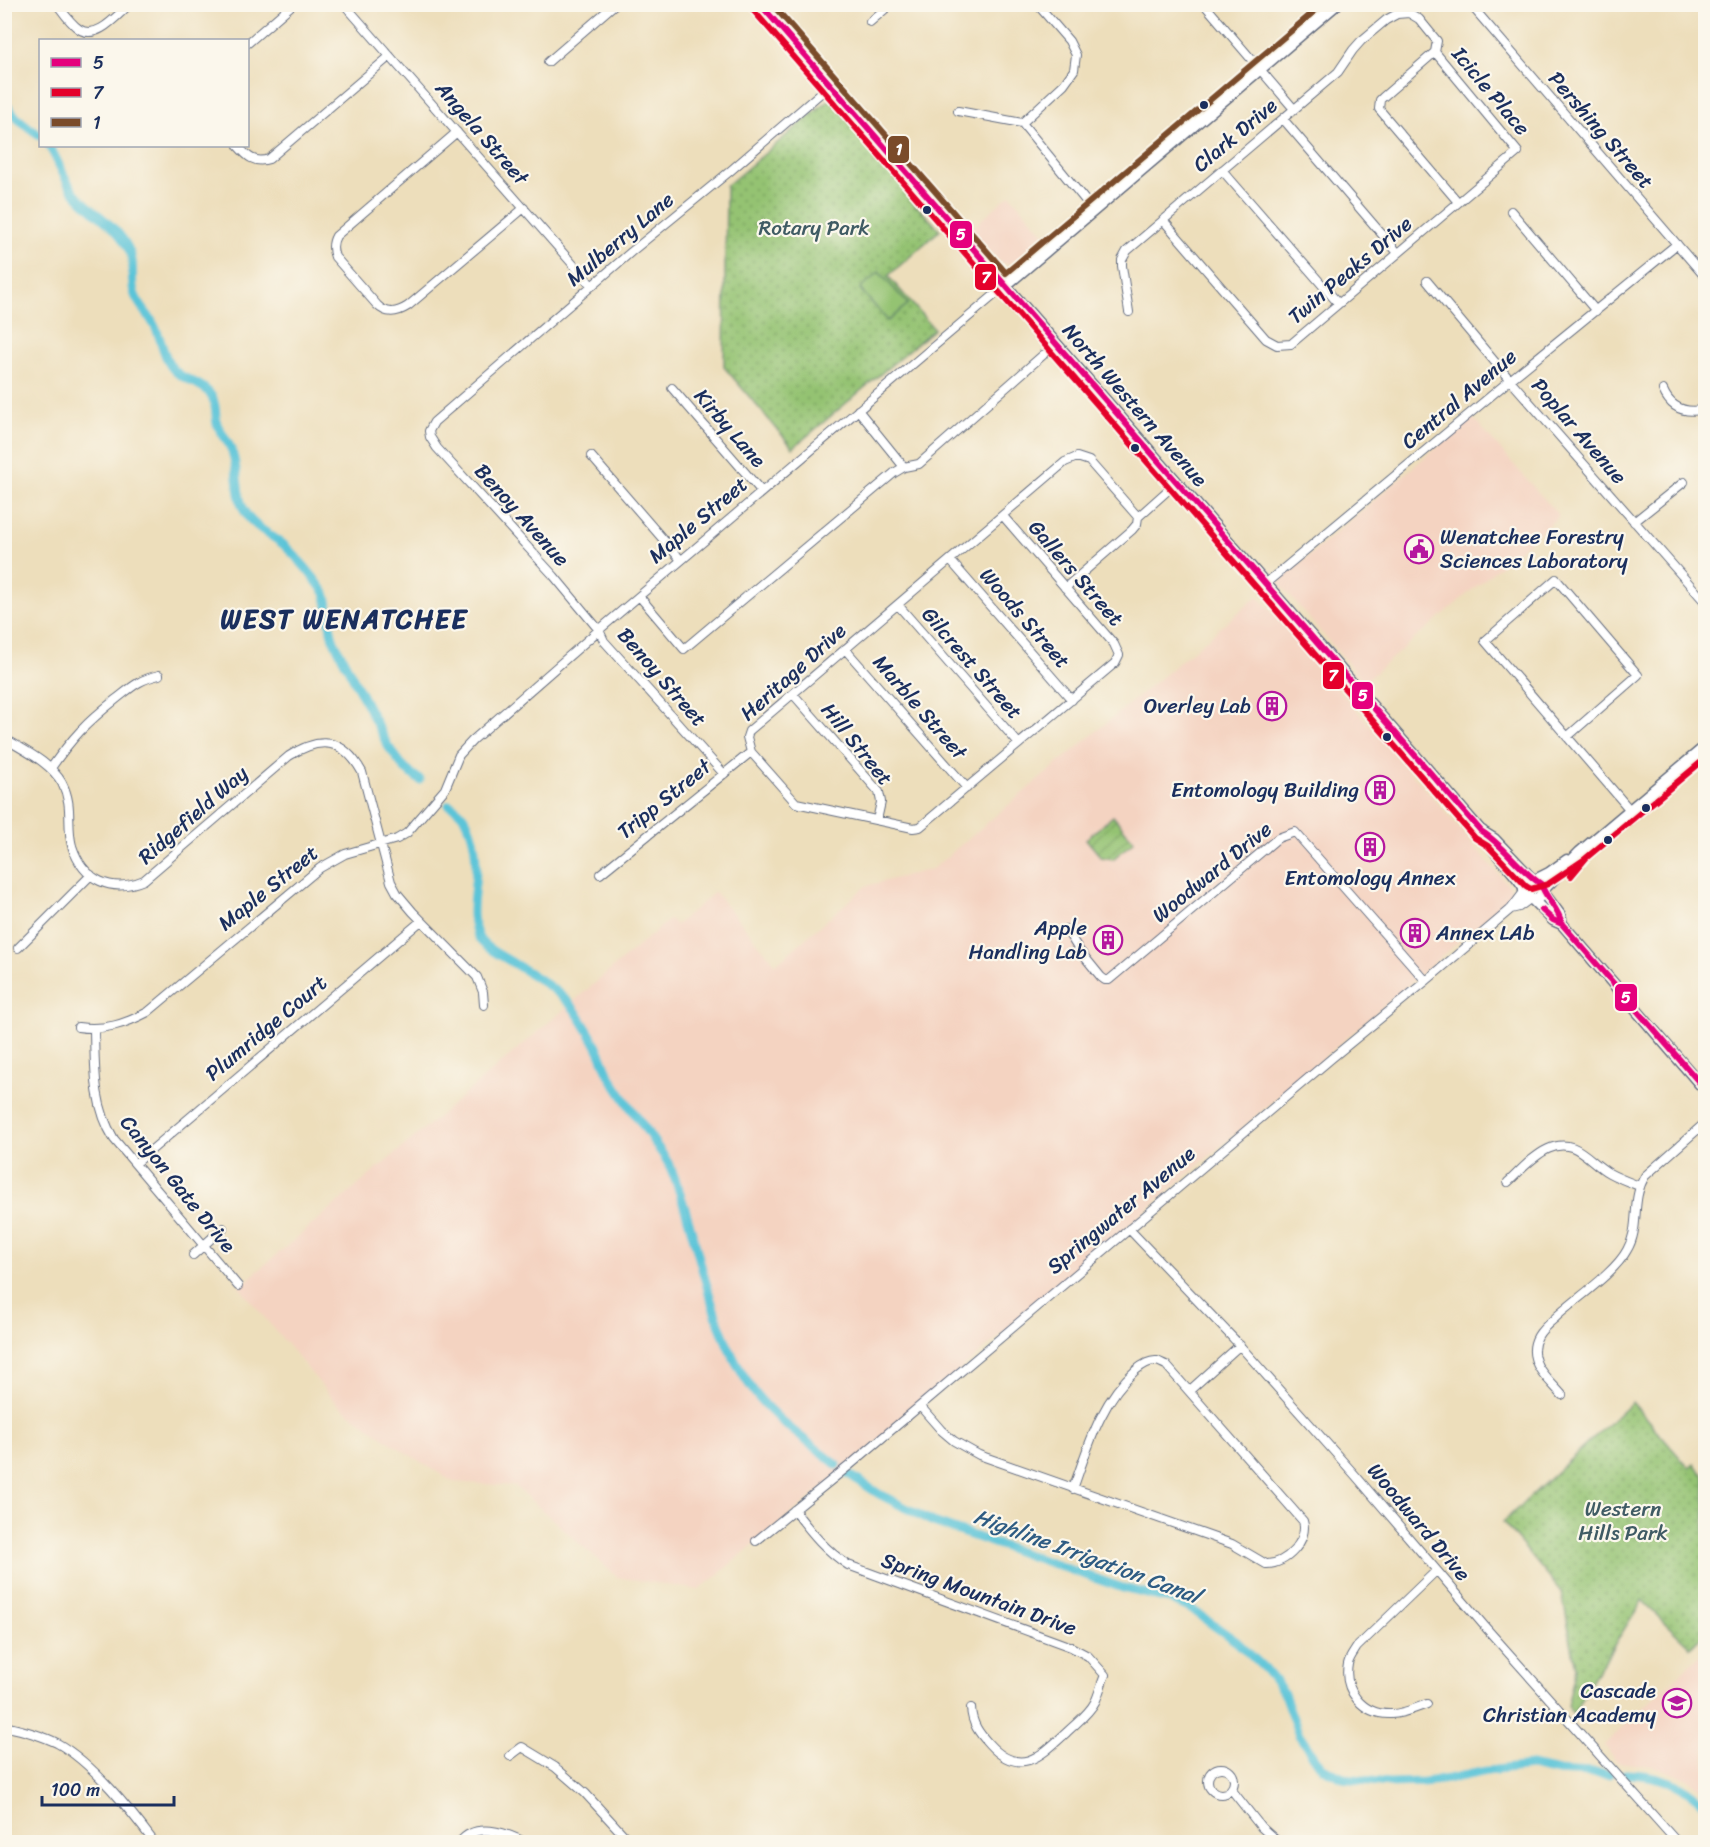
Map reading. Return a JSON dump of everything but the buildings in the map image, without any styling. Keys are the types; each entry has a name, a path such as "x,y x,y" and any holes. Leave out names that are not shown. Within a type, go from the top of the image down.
{"main road":[{"name":"North Western Avenue","path":"760,4 1481,831 1488,845 1515,873 1528,894 1553,920 1562,924 1706,1091"},
{"name":"Maple Street","path":"1005,286 1337,4"},
{"path":"1580,852 1539,897 1528,894 1528,882 1544,876 1580,852 1706,746"},
{"name":"North Western Avenue","path":"1481,831 1494,839 1534,880 1541,884 1543,891 1560,915 1562,924"}],"street":[{"path":"57,4 79,29 91,33 102,28 130,4"},
{"path":"249,42 293,4"},
{"name":"Angela Street","path":"344,4 592,286"},
{"path":"548,62 615,4"},
{"path":"870,22 891,4"},
{"path":"1022,123 1064,84 1074,70 1076,55 1069,41 1037,4"},
{"path":"1204,4 1294,109"},
{"name":"Pershing Street","path":"1470,4 1706,278"},
{"name":"Clark Drive","path":"1129,312 1122,261 1127,250 1338,72 1356,46 1386,20 1401,13 1413,15"},
{"name":"Icicle Place","path":"1413,15 1436,39 1438,44 1435,52 1518,152"},
{"path":"1435,52 1380,100 1379,109 1458,202"},
{"path":"239,147 252,159 263,161 269,159 390,56"},
{"name":"Mulberry Lane","path":"434,422 830,85"},
{"path":"958,111 1022,123 1094,211"},
{"path":"1283,119 1398,253"},
{"path":"457,132 333,241 335,256 370,297 382,309 392,313 402,310 524,208"},
{"name":"Twin Peaks Drive","path":"1163,220 1266,339 1272,343 1291,344 1518,152"},
{"path":"1222,170 1338,303"},
{"path":"1511,211 1596,311"},
{"name":"Central Avenue","path":"1265,584 1677,244"},
{"name":"Poplar Avenue","path":"1427,281 1510,380 1706,603"},
{"name":"Maple Street","path":"78,1027 94,1029 113,1027 148,1012 320,868 345,854 381,844 407,833 444,789 459,755 473,740 681,560 1005,286"},
{"path":"639,596 684,649 887,479 904,467 919,464 1043,355"},
{"name":"Kirby Lane","path":"672,388 762,492"},
{"path":"1663,390 1666,398 1683,411 1706,409"},
{"path":"858,410 904,467"},
{"name":"Benoy Avenue","path":"434,422 429,431 437,448 554,576 599,630"},
{"path":"591,456 681,560"},
{"name":"Heritage Drive","path":"1119,656 1113,666 920,827 913,828 796,803 751,752 747,737 749,731 1065,462 1077,457 1089,461 1138,517"},
{"path":"1634,522 1684,482"},
{"path":"1065,588 1132,530 1137,524 1138,517 1176,483"},
{"name":"Gallers Street","path":"1003,516 1114,644 1119,656"},
{"name":"Woods Street","path":"950,560 1072,700"},
{"path":"1567,737 1638,675 1556,579 1485,641 1567,737 1630,810"},
{"name":"Gilcrest Street","path":"898,605 1019,744"},
{"name":"Benoy Street","path":"599,630 604,641 724,774"},
{"name":"Marble Street","path":"845,649 967,788"},
{"path":"51,768 69,742 88,722 142,679 159,675"},
{"name":"Hill Street","path":"793,694 879,792 881,802 877,820"},
{"path":"4,738 51,768 63,785 69,800 72,845 82,865 91,875 18,948"},
{"name":"Ridgefield Way","path":"91,875 102,883 116,887 131,886 144,880 289,756 303,747 321,742 337,745 354,758 362,772 391,882 421,921 477,977 483,992 484,1005"},
{"name":"Tripp Street","path":"600,874 751,752"},
{"name":"Woodward Drive","path":"1066,928 1079,950 1101,978 1109,980 1278,838 1294,832 1426,981"},
{"name":"Springwater Avenue","path":"756,1541 920,1406 1528,894"},
{"name":"Plumridge Court","path":"135,1164 421,921"},
{"name":"Canyon Gate Drive","path":"94,1029 95,1080 102,1115 114,1139 238,1286"},
{"path":"1562,1395 1540,1369 1535,1359 1535,1343 1539,1335 1547,1325 1623,1257 1633,1238 1639,1186 1645,1176 1706,1122"},
{"path":"1508,1182 1547,1150 1567,1145 1588,1155 1608,1172 1639,1186"},
{"path":"192,1255 224,1228"},
{"name":"Woodward Drive","path":"1129,1229 1240,1346 1355,1474 1436,1572 1677,1842"},
{"path":"1189,1391 1240,1346"},
{"path":"920,1406 941,1430 968,1450 1073,1488 1232,1544 1266,1564 1283,1559 1301,1544 1306,1528 1304,1521 1166,1365 1156,1361 1145,1363 1121,1386 1108,1404 1092,1435 1073,1488"},
{"name":"Spring Mountain Drive","path":"794,1510 813,1536 829,1552 848,1565 1071,1647 1088,1656 1105,1675 1095,1702 1088,1712 1046,1752 1035,1759 1023,1762 999,1755 980,1734 972,1720 971,1708"},
{"path":"1427,1704 1392,1714 1379,1713 1366,1708 1357,1700 1347,1677 1349,1661 1357,1647 1436,1572"},
{"path":"4,1726 18,1728 56,1743 72,1753 92,1769 154,1842"},
{"path":"510,1756 522,1747 555,1767 585,1793 630,1842"},
{"path":"1231,1789 1261,1827 1278,1842"},
{"path":"460,1842 470,1833 485,1831 506,1834 524,1842"}],"shaded area":[{"path":"1010,194 1045,235 1012,264 1001,264 970,230"},
{"name":"Wenatchee Forestry Sciences Laboratory","path":"1472,417 1559,516 1364,682 1278,582"},
{"path":"1258,596 1515,893 850,1465 699,1590 617,1577 515,1486 453,1482 394,1445 337,1404 239,1287 670,919 676,925 715,892 776,964 866,886 932,869"},
{"name":"Cascade Christian Academy","path":"1700,1655 1706,1661 1705,1792 1689,1779 1652,1766 1617,1762 1604,1745"}],"green space":[{"name":"Rotary Park","path":"830,99 905,187 912,201 940,230 888,276 934,329 793,448 724,367 726,186"},
{"path":"879,272 908,304 888,321 860,289"},
{"path":"1113,816 1134,841 1113,859 1101,857 1086,839"},
{"name":"Western Hills Park","path":"1632,1402 1689,1468 1694,1464 1705,1476 1705,1634 1690,1647 1642,1601 1592,1680 1574,1715 1567,1706 1576,1668 1562,1593 1503,1522"}],"waterway":[{"name":"Highline Irrigation Canal","path":"4,102 17,118 39,135"},
{"name":"Highline Irrigation Canal","path":"50,147 75,193 117,232 128,248 132,259 135,296 156,328 170,365 174,370 203,388 214,400 217,424 229,444 241,501 248,517 290,550 325,593 335,643 388,746 405,769 420,780"},
{"name":"Highline Irrigation Canal","path":"449,805 457,809 468,823 474,841 476,868 473,914 480,940 491,950 548,985 577,1013 595,1043 611,1078 669,1165 682,1197 715,1313 739,1367 755,1393 773,1413 837,1465"},
{"name":"Highline Irrigation Canal","path":"847,1473 879,1494 933,1522 1123,1588 1169,1599 1191,1609 1237,1642 1265,1669 1283,1691 1299,1735 1316,1760 1323,1768 1343,1778 1389,1783 1424,1782 1531,1766 1554,1771 1609,1774"},
{"name":"Highline Irrigation Canal","path":"1625,1774 1669,1781 1688,1791 1706,1806"}],"transit line":[{"name":"5","path":"760,4 1481,831 1541,884 1562,924"},
{"name":"1","path":"772,4 1006,273 1323,4"},
{"name":"7","path":"753,10 1475,838 1488,846 1531,889 1548,884 1585,859"},
{"name":"7","path":"1571,876 1586,858 1706,758"},
{"name":"5","path":"1542,910 1553,920 1562,924 1706,1090"}],"place":[{"name":"Wenatchee Forestry Sciences Laboratory","path":"1419,549"},
{"name":"Overley Lab","path":"1272,706"},
{"name":"Entomology Building","path":"1380,790"},
{"name":"Entomology Annex","path":"1370,847"},
{"name":"Annex LAb","path":"1415,933"},
{"name":"Apple Handling Lab","path":"1108,940"},
{"name":"Cascade Christian Academy","path":"1677,1703"}],"district":[{"name":"WEST WENATCHEE","path":"344,619"}]}
